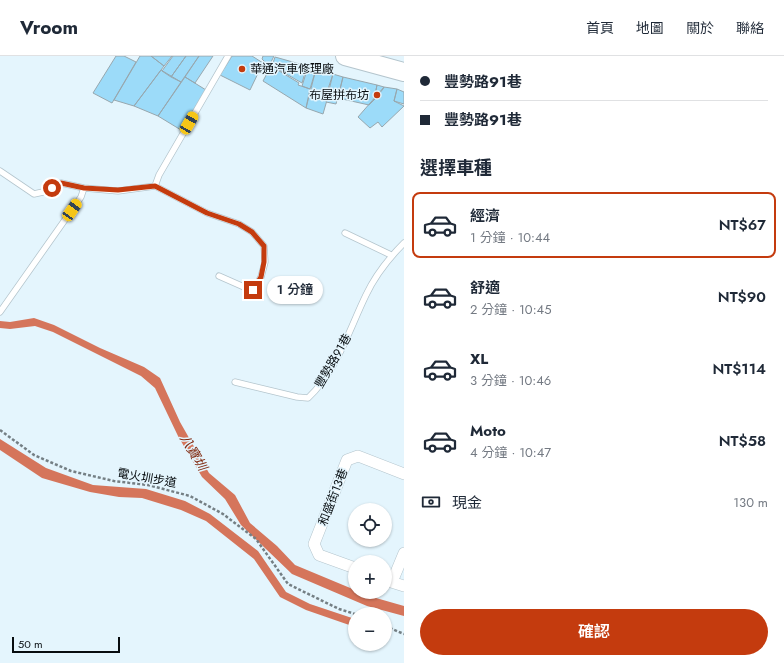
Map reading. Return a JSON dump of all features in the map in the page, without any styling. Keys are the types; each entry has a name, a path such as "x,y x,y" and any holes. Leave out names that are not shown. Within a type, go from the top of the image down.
{"main road":[{"path":"345,56 404,72"}],"street":[{"name":"和盛街13巷","path":"348,565 319,555 314,544 347,460 358,456 404,474"},
{"path":"392,575 404,553"},
{"path":"392,582 404,586"}],"lane":[{"path":"155,186 159,175 228,56"},
{"path":"0,171 34,194 43,192 61,183 84,188 118,190 155,186 207,213 246,228 252,232 264,246 264,262 261,277 253,290 219,276"},
{"path":"0,312 81,197 84,188"},
{"path":"345,233 391,256"},
{"name":"豐勢路91巷","path":"235,382 297,397 308,398 317,390 336,358 367,294 391,256 404,243"}],"path":[{"name":"電火圳步道","path":"0,430 34,455 71,471 114,481 148,484 190,496 223,514 256,540 288,584 339,609 348,612"},
{"path":"392,629 404,634"}],"water":[{"name":"八寶圳","path":"34,318 54,325 100,348 144,367 160,378 180,422 209,473 235,495 250,523 277,546 295,565 348,587 348,598 292,574 241,525 225,499 202,477 178,436 155,388 141,376 53,332 35,326 10,329 0,328 0,321 10,322"},
{"name":"八寶圳","path":"0,439 46,468 93,485 146,489 185,501 210,514 258,551 286,592 310,604 348,617 348,625 306,610 280,597 254,559 206,521 181,510 142,498 119,497 90,492 42,478 0,450"},
{"name":"八寶圳","path":"351,599 380,599 404,606 404,616 392,613 392,607 367,606"}],"building":[{"path":"116,56 124,56 136,62 112,103 93,93"},
{"path":"140,56 151,56 164,66 134,106 114,100"},
{"path":"151,56 172,56 164,66"},
{"path":"173,56 186,56 171,77 162,71"},
{"path":"186,56 199,56 181,82 171,77"},
{"path":"199,56 213,56 195,83 185,77"},
{"name":"華通汽車修理廠","path":"232,56 252,56 263,63 250,90 220,75"},
{"path":"263,56 274,56 269,66 262,59"},
{"path":"275,57 307,66 302,83 272,66"},
{"path":"271,66 299,83 298,85 310,89 306,108 263,81"},
{"path":"308,67 316,69 310,89 302,86"},
{"name":"華通汽車修理廠","path":"316,69 333,74 325,98 327,100 323,114 306,108"},
{"path":"161,70 181,82 158,116 134,106"},
{"path":"333,74 343,77 336,104 326,102"},
{"path":"185,77 206,90 181,130 158,116"},
{"path":"343,77 377,85 374,100 369,105 338,98"},
{"name":"布屋拼布坊","path":"377,85 384,87 374,100"},
{"path":"384,87 397,89 394,101 404,106 382,127 378,122 370,128 358,117"},
{"path":"397,89 404,92 404,104 394,101"}],"place":[{"name":"華通汽車修理廠","path":"242,69"},
{"name":"布屋拼布坊","path":"377,95"}],"route":[{"path":"52,188 61,183 84,188 118,190 155,186 207,213 239,224 252,232 264,246 264,262 261,277 253,290"}]}
